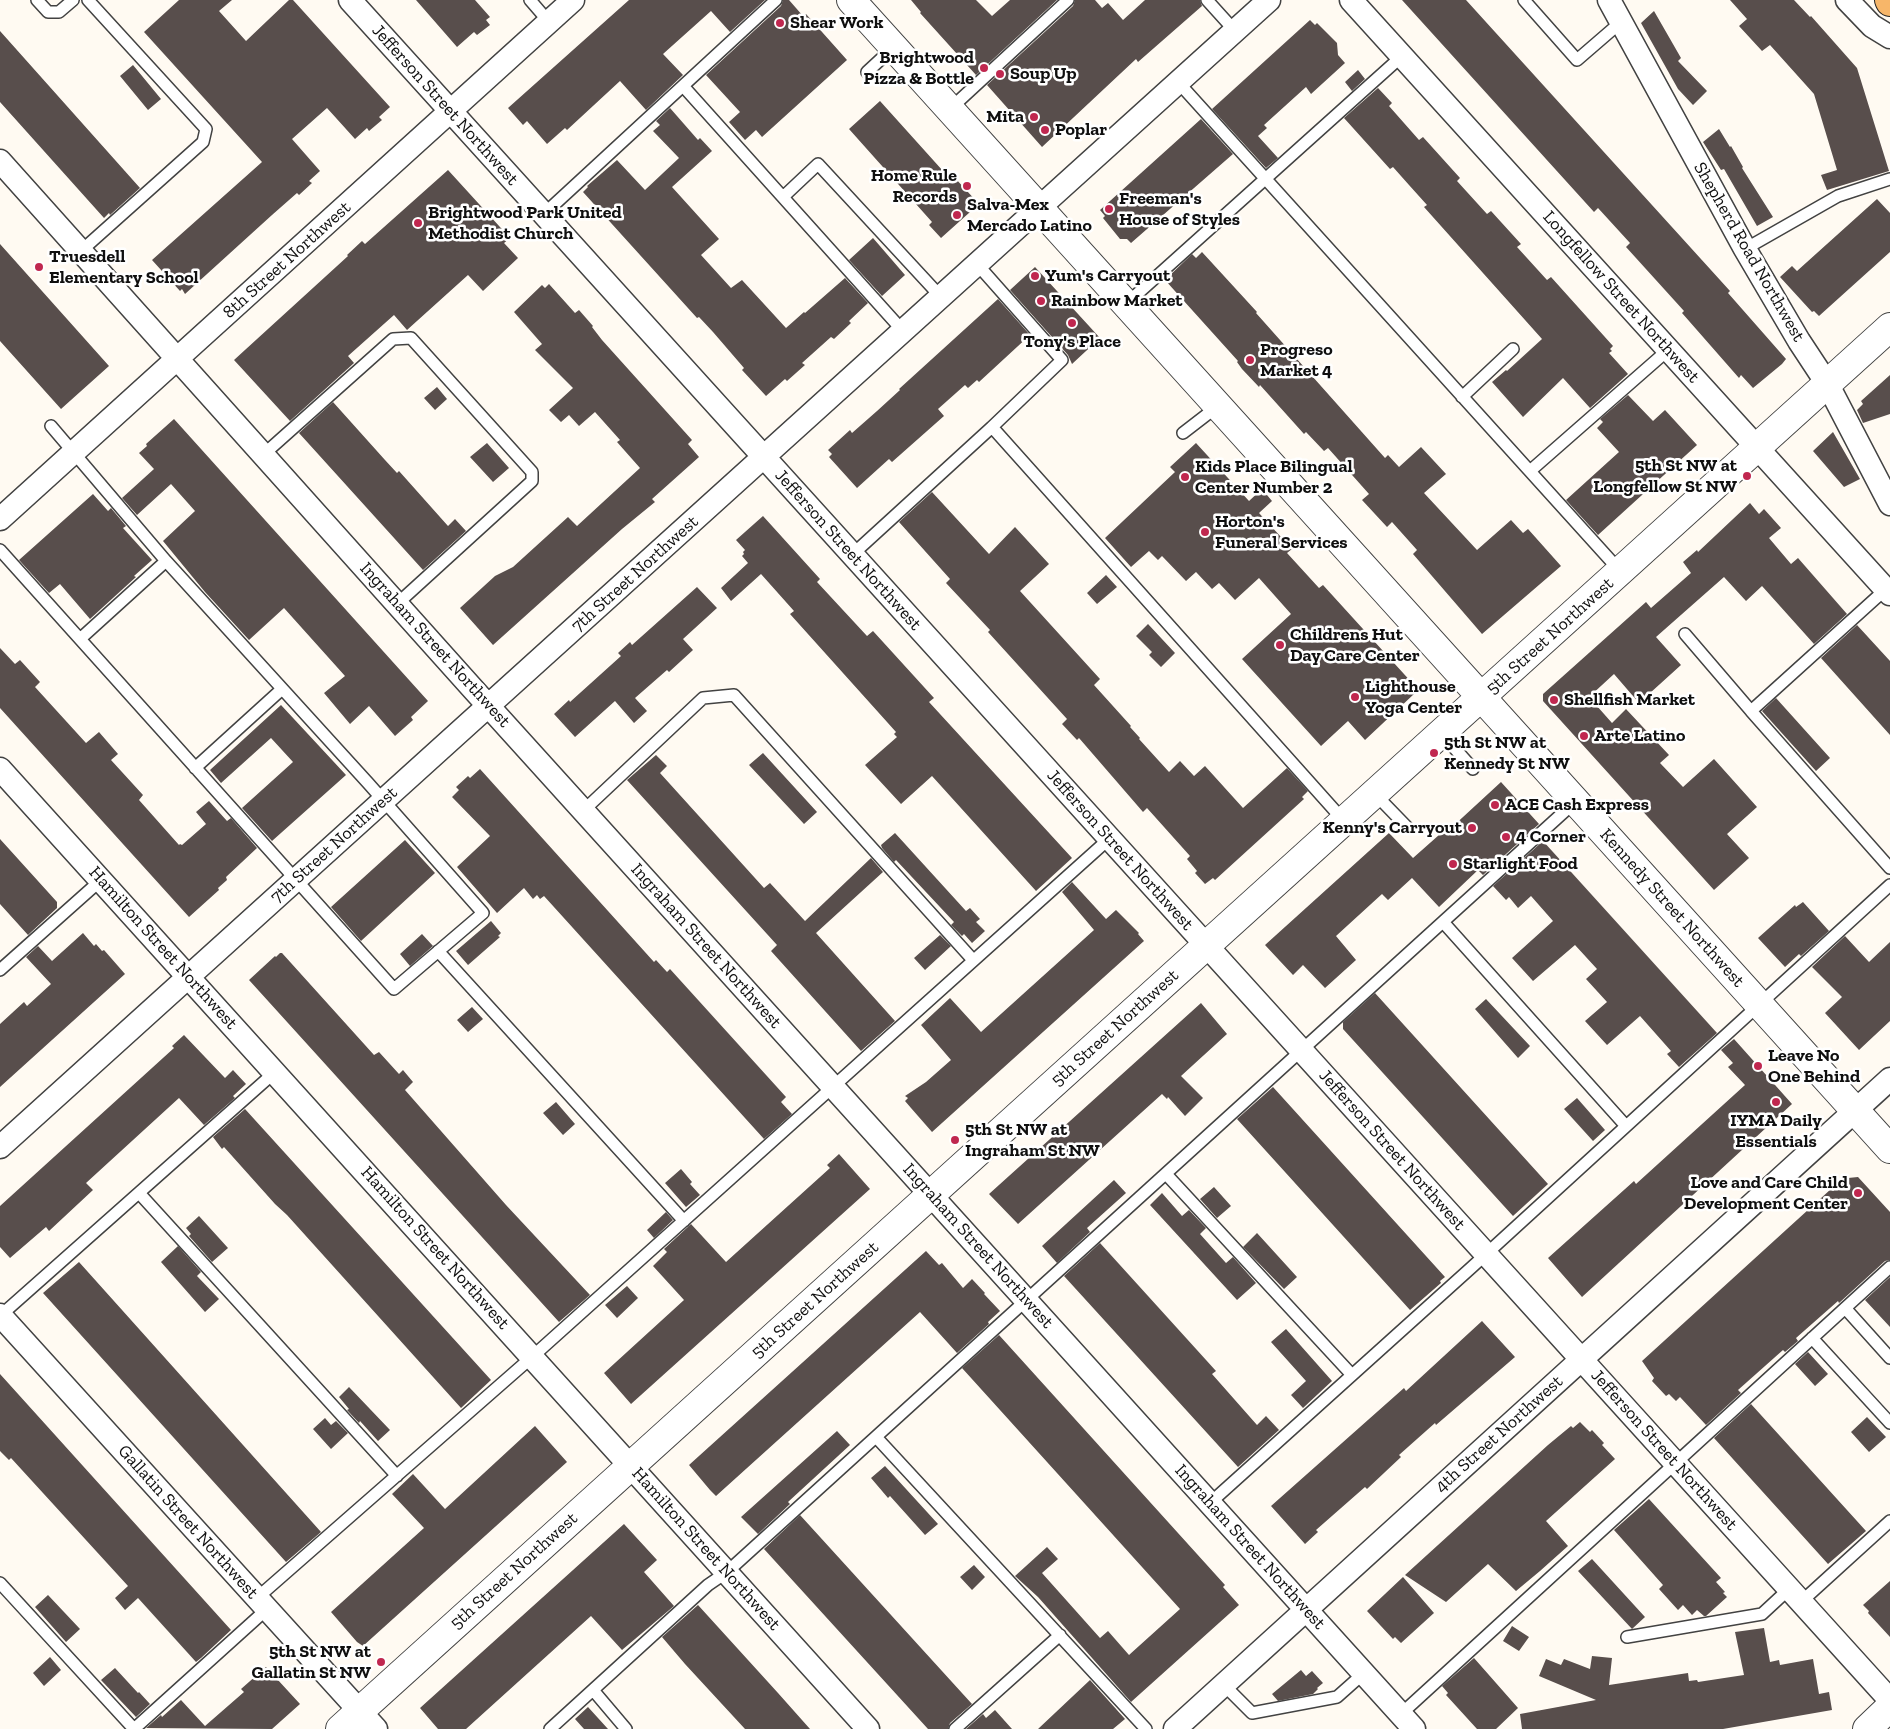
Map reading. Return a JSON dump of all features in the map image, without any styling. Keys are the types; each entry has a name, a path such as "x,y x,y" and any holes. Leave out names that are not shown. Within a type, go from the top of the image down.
{"street":[{"name":"Jefferson Street Northwest","path":"350,0 1890,1700"},
{"name":"8th Street Northwest","path":"0,519 573,0"},
{"name":"Kennedy Street Northwest","path":"850,0 1890,1149"},
{"name":"7th Street Northwest","path":"0,1147 1269,0"},
{"name":"Longfellow Street Northwest","path":"1352,0 1758,449 1888,589"},
{"name":"Shepherd Road Northwest","path":"1609,0 1745,249 1799,341 1828,385 1890,504"},
{"path":"1847,0 1872,26 1890,37"},
{"name":"Ingraham Street Northwest","path":"0,161 489,706 1408,1722"},
{"name":"5th Street Northwest","path":"358,1723 631,1466 1758,449 1890,327"},
{"name":"Hamilton Street Northwest","path":"0,769 276,1072 868,1729"},
{"name":"4th Street Northwest","path":"1175,1729 1890,1079"},
{"name":"Gallatin Street Northwest","path":"0,1315 262,1604 358,1723"},
{"path":"1867,1729 1890,1707"}],"lane":[{"path":"37,0 48,12 59,12 72,0"},
{"path":"81,251 203,142 206,129 88,0"},
{"path":"530,0 550,22"},
{"path":"544,214 776,0"},
{"path":"950,109 1068,0"},
{"path":"1207,0 1235,31"},
{"path":"1524,0 1577,60 1621,22"},
{"path":"867,72 894,47"},
{"path":"1126,304 1402,56"},
{"path":"1178,82 1621,572"},
{"path":"683,86 903,331"},
{"path":"783,197 818,164 941,297"},
{"path":"1745,249 1838,196 1890,178"},
{"path":"852,554 992,427 1062,360 978,264"},
{"path":"264,455 393,338 411,338 532,472 532,481 397,604"},
{"path":"1462,397 1513,350"},
{"path":"1530,471 1668,350"},
{"path":"1183,433 1218,406"},
{"path":"0,550 394,989 483,913 384,800 166,561 72,453 51,426"},
{"path":"992,427 1345,822"},
{"path":"80,640 166,561"},
{"path":"1751,710 1888,589"},
{"path":"1685,634 1890,868"},
{"path":"195,768 282,689"},
{"path":"583,810 703,698 734,695 974,960"},
{"path":"1442,734 1473,768"},
{"path":"1375,794 1407,827"},
{"path":"550,1729 708,1585 727,1572 1576,801"},
{"path":"0,1583 134,1729 397,1476 1110,838"},
{"path":"0,970 101,880"},
{"path":"1210,1503 1352,1376 1890,885"},
{"path":"1443,922 1626,1126"},
{"path":"438,951 684,1221"},
{"path":"0,1315 276,1072"},
{"path":"1166,1174 1352,1376"},
{"path":"139,1193 397,1476"},
{"path":"1408,1722 1676,1463 1890,1267"},
{"path":"1845,1308 1890,1358"},
{"path":"1812,1338 1890,1423"},
{"path":"876,1437 1146,1729"},
{"path":"1626,1637 1762,1614 1795,1595 1890,1521"},
{"path":"954,1729 1060,1635"},
{"path":"1224,1685 1252,1713 1337,1697 1364,1673"},
{"path":"593,1690 626,1729"}],"building":[{"path":"179,0 232,0 219,11 246,41 289,0 293,0 390,107 379,117 382,120 369,131 367,128 355,139 327,108 292,139 320,171 309,181 312,183 299,195 297,193 185,294 152,260 262,162 144,32"},
{"path":"416,0 475,0 490,17 486,20 490,25 477,35 474,32 457,47"},
{"path":"629,0 765,0 730,32 711,11 663,54 683,75 646,110 620,81 567,130 565,128 547,144 527,121 523,125 508,108"},
{"path":"783,0 789,0 803,16 806,14 847,60 762,137 756,130 745,140 729,122 740,112 706,75 781,6"},
{"path":"911,0 976,0 992,16 1010,0 1057,0 976,75 920,13"},
{"path":"1075,0 1095,0 1102,8 1108,3 1123,20 1145,0 1200,0 1202,6 1138,62 1136,59 1042,147 987,85 1073,6"},
{"path":"1402,0 1466,0 1730,291 1728,293 1786,359 1782,364 1753,388 1741,375 1739,378 1682,313 1684,311 1626,247 1630,243 1598,208 1594,212"},
{"path":"1730,0 1794,0 1811,16 1857,68 1889,171 1827,190 1821,175 1837,170 1814,94 1770,45 1762,51 1739,26 1747,19"},
{"path":"1654,11 1681,58 1678,61 1707,91 1693,105 1678,89 1641,23"},
{"path":"1310,20 1315,25 1317,23 1337,43 1338,55 1345,63 1311,94 1306,87 1264,125 1267,128 1258,136 1278,158 1266,168 1212,109"},
{"path":"0,31 140,188 110,215 109,213 104,218 0,102"},
{"path":"133,65 161,99 148,110 120,76"},
{"path":"1358,70 1365,79 1352,91 1345,82"},
{"path":"1378,88 1392,103 1389,106 1419,140 1423,137 1460,178 1457,181 1487,214 1491,211 1521,244 1517,247 1547,280 1551,277 1613,346 1610,349 1612,351 1609,353 1628,374 1590,408 1563,378 1523,417 1492,382 1542,339 1424,207 1427,205 1393,167 1390,169 1344,118"},
{"path":"880,101 952,181 955,178 979,204 941,238 929,225 932,222 849,129"},
{"path":"670,108 698,140 700,138 712,151 672,187 719,239 701,255 731,288 742,280 786,328 845,278 868,303 834,339 831,337 802,363 805,365 766,396 742,370 744,368 713,332 699,317 697,318 583,192 587,186 617,160 645,190 679,158 653,131 660,125 656,121"},
{"path":"1201,119 1233,154 1131,243 1127,239 1120,239 1103,218 1105,216 1100,210"},
{"path":"1719,129 1773,217 1757,226 1724,169 1721,170 1703,142"},
{"path":"448,170 510,238 504,243 518,258 483,291 468,275 407,330 394,315 348,356 354,363 290,421 234,360 362,241 365,244"},
{"path":"1877,199 1890,213 1890,252 1819,316 1814,311 1812,312 1780,277 1792,266 1797,271"},
{"path":"873,238 905,275 882,296 849,260"},
{"path":"0,244 109,366 61,409 0,341"},
{"path":"1202,252 1385,458 1388,455 1399,467 1421,447 1446,474 1424,493 1477,550 1511,520 1523,533 1528,529 1561,566 1482,634 1413,554 1417,550 1392,522 1387,527 1362,500 1369,494 1328,448 1324,451 1306,432 1304,434 1260,385 1259,387 1242,369 1238,361 1165,280 1192,254 1196,258"},
{"path":"1035,267 1100,338 1072,364 1068,355 1010,290"},
{"path":"549,284 575,313 579,310 602,340 692,440 688,444 699,457 652,499 655,502 622,529 493,645 460,608 495,576 513,567 568,517 577,526 640,468 617,442 620,440 595,412 579,426 569,415 561,422 549,410 573,388 535,350 542,344 514,312 542,285 545,288"},
{"path":"998,299 1030,335 979,382 977,380 968,388 965,385 938,409 944,416 892,462 889,459 857,488 829,457 832,454 828,450 850,430 852,433 877,411"},
{"path":"1890,375 1890,414 1863,423 1857,410 1863,404 1861,401"},
{"path":"437,387 447,399 435,410 424,398"},
{"path":"1628,395 1653,421 1665,410 1697,445 1598,535 1566,500 1619,452 1597,428 1603,422 1600,419"},
{"path":"333,402 448,526 455,519 466,531 423,570 299,433"},
{"path":"174,419 428,701 411,717 413,720 395,736 369,706 350,724 324,693 345,676 284,608 249,640 205,592 163,541 195,511 171,484 137,515 122,498 154,469 139,453 147,446 146,444"},
{"path":"1833,432 1860,479 1844,487 1813,451"},
{"path":"487,443 509,468 493,482 470,457"},
{"path":"1196,443 1249,501 1262,489 1272,501 1259,513 1292,549 1287,553 1319,588 1323,585 1414,685 1414,694 1365,740 1348,721 1321,746 1242,659 1291,614 1259,578 1235,600 1219,583 1212,589 1196,572 1186,581 1162,556 1158,560 1149,551 1131,567 1105,538 1175,472 1170,467"},
{"path":"932,492 989,554 1015,527 1049,564 1020,591 1100,679 1094,685 1169,772 1180,761 1194,776 1205,766 1243,808 1287,768 1308,791 1302,797 1304,799 1215,880 1213,878 1205,884 1195,873 1197,871 1187,859 1190,856 1147,808 1143,812 1079,738 1077,740 1062,724 1067,719 988,632 990,630 946,583 950,579 899,522"},
{"path":"93,494 108,511 111,508 126,526 123,528 152,560 90,619 60,584 49,593 19,560"},
{"path":"1750,503 1759,514 1764,509 1781,528 1769,538 1791,564 1798,558 1847,614 1814,644 1762,586 1746,601 1724,577 1656,637 1681,665 1639,703 1614,674 1589,697 1612,723 1626,709 1669,755 1660,763 1683,787 1714,759 1757,807 1727,834 1749,858 1714,890 1543,701 1543,694 1646,602 1651,608 1691,573 1683,562 1697,550 1698,552"},
{"path":"763,516 820,579 817,582 867,636 873,631 934,698 929,702 1072,858 1036,891 932,776 901,804 865,765 897,737 894,734 896,732 790,614 794,611 761,574 731,601 721,588 748,563 742,556 745,550 736,540"},
{"path":"1106,575 1117,587 1097,604 1087,593"},
{"path":"697,587 717,608 683,639 693,650 669,672 667,670 635,698 647,711 634,723 615,701 575,737 554,714 621,656 618,653 630,642 632,645"},
{"path":"1148,624 1175,653 1161,667 1149,655 1152,652 1136,636"},
{"path":"1857,625 1890,661 1890,735 1821,658"},
{"path":"0,648 15,664 20,660 40,682 35,687 86,743 99,732 118,754 111,760 143,795 139,800 179,845 182,845 206,824 196,812 209,801 227,821 231,818 257,848 226,877 227,880 218,888 219,890 189,917 0,708"},
{"path":"1776,698 1830,758 1816,771 1762,711"},
{"path":"281,705 346,775 272,841 242,808 293,762 271,738 221,783 210,770"},
{"path":"763,753 817,812 804,824 749,765"},
{"path":"656,755 667,766 660,773 764,888 770,883 805,921 871,858 883,872 816,933 895,1021 861,1051 771,951 777,945 627,780"},
{"path":"480,769 654,962 656,960 667,972 670,969 786,1097 781,1102 792,1114 764,1139 544,896 540,899 537,895 533,899 524,888 497,913 457,867 490,836 452,797 459,790 456,787 468,776 470,778"},
{"path":"1501,782 1539,824 1483,875 1478,870 1439,907 1412,878 1388,900 1382,894 1336,936 1356,960 1325,988 1303,965 1293,975 1265,945 1389,833 1413,858 1448,827 1450,829"},
{"path":"895,833 966,911 970,908 980,919 976,922 985,931 972,943 964,934 962,936 951,925 954,922 896,860 894,862 882,848 881,845"},
{"path":"0,839 57,902 57,908 28,935 0,904"},
{"path":"405,840 435,873 361,941 331,907"},
{"path":"1543,841 1717,1033 1679,1067 1667,1054 1671,1051 1640,1016 1607,1045 1585,1021 1607,1002 1586,979 1597,969 1575,945 1533,981 1512,958 1553,921 1531,896 1518,908 1509,897 1506,900 1493,886"},
{"path":"1072,882 1106,919 1116,910 1139,933 1144,941 932,1132 905,1101 908,1098 905,1096 926,1082 951,1060 921,1025 950,998 981,1032 1094,930 1062,892"},
{"path":"1803,902 1829,931 1801,956 1799,954 1785,967 1758,938 1795,905 1796,907"},
{"path":"491,921 501,933 498,936 500,937 468,965 456,951"},
{"path":"83,933 94,946 96,944 102,951 104,950 125,974 0,1087 0,1024 24,1002 27,1006 51,984 26,957 38,946 52,961"},
{"path":"422,934 433,946 410,966 400,954"},
{"path":"940,935 951,946 925,970 914,958"},
{"path":"1845,936 1869,962 1890,942 1890,1021 1859,1050 1825,1013 1842,997 1812,967"},
{"path":"280,953 374,1055 379,1052 399,1074 403,1070 413,1082 405,1090 506,1205 590,1295 559,1322 249,980"},
{"path":"1375,993 1548,1184 1513,1216 1343,1029 1343,1022"},
{"path":"1486,999 1530,1046 1518,1058 1475,1009"},
{"path":"1201,1003 1227,1034 1181,1076 1203,1098 1185,1116 1168,1097 1167,1099 1162,1094 1018,1224 989,1194"},
{"path":"472,1007 483,1019 468,1032 457,1020"},
{"path":"184,1035 225,1078 233,1070 246,1084 233,1096 235,1098 204,1125 179,1098 86,1183 93,1190 49,1231 46,1227 10,1258 0,1247 0,1206 174,1048 172,1046"},
{"path":"1734,1039 1792,1104 1582,1297 1548,1258 1634,1181 1636,1184 1745,1085 1728,1067 1733,1063 1721,1050"},
{"path":"1273,1087 1445,1277 1440,1281 1441,1283 1410,1310 1237,1119"},
{"path":"1577,1098 1605,1130 1593,1141 1564,1109"},
{"path":"556,1102 575,1124 563,1135 543,1113"},
{"path":"245,1109 491,1380 461,1408 287,1215 224,1147 222,1149 213,1137"},
{"path":"839,1154 870,1189 631,1404 604,1373 684,1300 653,1266 667,1252 664,1249 691,1224 726,1262 830,1168 827,1165"},
{"path":"681,1169 692,1182 690,1184 700,1195 686,1207 665,1183"},
{"path":"1858,1177 1890,1212 1890,1260 1885,1261 1839,1303 1838,1301 1796,1338 1798,1341 1785,1352 1783,1350 1738,1390 1741,1393 1706,1425 1680,1397 1676,1401 1669,1394 1666,1396 1652,1381 1654,1378 1642,1361 1831,1189 1833,1191 1848,1178"},
{"path":"1114,1180 1126,1193 1087,1228 1090,1232 1057,1263 1042,1246"},
{"path":"1214,1187 1231,1206 1217,1218 1200,1199"},
{"path":"1162,1193 1182,1216 1189,1210 1206,1228 1200,1234 1226,1263 1233,1257 1256,1283 1237,1300 1150,1205"},
{"path":"666,1212 673,1220 654,1238 647,1230"},
{"path":"199,1216 228,1248 212,1262 189,1236 191,1234 186,1228"},
{"path":"1257,1233 1297,1277 1284,1289 1243,1247"},
{"path":"1100,1243 1216,1371 1212,1374 1257,1425 1266,1416 1279,1430 1238,1467 1064,1276"},
{"path":"178,1246 201,1272 197,1276 219,1299 205,1312 161,1262"},
{"path":"926,1251 939,1265 942,1263 963,1288 972,1279 985,1293 1000,1311 988,1322 989,1324 957,1353 920,1312 716,1496 689,1465"},
{"path":"79,1262 321,1532 286,1562 43,1293"},
{"path":"1890,1277 1890,1327 1865,1300"},
{"path":"627,1286 638,1298 617,1318 605,1305"},
{"path":"1482,1321 1515,1357 1399,1455 1401,1457 1367,1489 1365,1487 1316,1530 1318,1532 1305,1544 1271,1506 1404,1388 1406,1391"},
{"path":"1286,1329 1332,1381 1303,1408 1291,1395 1306,1381 1271,1342"},
{"path":"999,1335 1225,1585 1223,1587 1239,1605 1131,1702 1038,1597 1015,1576 1047,1547 1058,1559 1042,1573 1100,1638 1108,1631 1129,1655 1180,1609 962,1368"},
{"path":"1808,1352 1828,1374 1815,1386 1795,1364"},
{"path":"0,1374 231,1630 196,1662 138,1598 125,1610 115,1598 128,1586 11,1458 9,1460 0,1451"},
{"path":"349,1387 390,1430 378,1441 347,1410 349,1409 339,1397"},
{"path":"1751,1404 1866,1531 1828,1564 1714,1438"},
{"path":"1867,1417 1886,1437 1869,1452 1851,1432"},
{"path":"325,1418 331,1425 336,1421 348,1433 331,1449 313,1429"},
{"path":"1580,1422 1590,1432 1592,1430 1615,1459 1546,1521 1568,1546 1540,1571 1516,1591 1488,1564 1446,1602 1405,1575 1548,1445 1571,1426 1573,1428"},
{"path":"535,1426 567,1462 363,1646 357,1642 331,1612 424,1528 392,1494 413,1474 445,1509"},
{"path":"837,1431 850,1445 788,1502 790,1504 758,1534 741,1517"},
{"path":"885,1466 938,1524 925,1535 871,1478"},
{"path":"1649,1499 1721,1578 1716,1582 1727,1597 1706,1616 1697,1610 1692,1615 1683,1605 1678,1610 1659,1589 1663,1585 1614,1530"},
{"path":"800,1515 972,1704 950,1723 948,1729 928,1729 764,1549"},
{"path":"624,1524 657,1560 644,1572 674,1606 622,1650 591,1616 466,1729 438,1729 420,1708"},
{"path":"1592,1559 1645,1617 1632,1629 1578,1571"},
{"path":"974,1565 985,1577 972,1590 960,1577"},
{"path":"1403,1577 1434,1613 1401,1643 1395,1637 1393,1639 1367,1611"},
{"path":"1890,1581 1890,1637 1863,1605"},
{"path":"48,1595 80,1629 66,1642 35,1607"},
{"path":"698,1605 810,1729 745,1729 685,1664 662,1637"},
{"path":"1512,1626 1529,1637 1519,1651 1503,1641"},
{"path":"1764,1628 1770,1662 1779,1660 1780,1665 1813,1659 1819,1694 1829,1692 1832,1710 1723,1729 1522,1729 1520,1714 1596,1700 1539,1676 1546,1659 1561,1665 1564,1659 1590,1669 1592,1656 1612,1658 1609,1685 1688,1673 1689,1681 1697,1680 1698,1682 1744,1675 1735,1632"},
{"path":"50,1657 61,1670 44,1686 33,1673"},
{"path":"1474,1658 1518,1708 1496,1729 1477,1729 1446,1695 1448,1693 1442,1686"},
{"path":"266,1667 300,1704 272,1729 146,1728 181,1700 205,1726 244,1692 241,1689"},
{"path":"115,1668 150,1704 136,1717 101,1680"},
{"path":"1301,1670 1306,1676 1312,1671 1323,1683 1313,1694 1278,1701 1272,1694"},
{"path":"1090,1680 1125,1719 1113,1729 1038,1729"},
{"path":"588,1707 608,1729 584,1729 575,1719"},
{"path":"995,1710 1012,1729 966,1729 983,1714 986,1718"}],"place":[{"name":"Shear Work","path":"780,23"},
{"name":"Brightwood Pizza & Bottle","path":"984,68"},
{"name":"Soup Up","path":"1000,74"},
{"name":"Mita","path":"1034,117"},
{"name":"Poplar","path":"1045,130"},
{"name":"Home Rule Records","path":"967,186"},
{"name":"Freeman's House of Styles","path":"1109,209"},
{"name":"Salva-Mex Mercado Latino","path":"957,215"},
{"name":"Brightwood Park United Methodist Church","path":"418,223"},
{"name":"Truesdell Elementary School","path":"39,267"},
{"name":"Yum's Carryout","path":"1035,276"},
{"name":"Rainbow Market","path":"1041,301"},
{"name":"Tony's Place","path":"1072,323"},
{"name":"Progreso Market 4","path":"1250,360"},
{"name":"5th St NW at Longfellow St NW","path":"1747,476"},
{"name":"Kids Place Bilingual Center Number 2","path":"1185,477"},
{"name":"Horton's Funeral Services","path":"1205,532"},
{"name":"Childrens Hut Day Care Center","path":"1280,645"},
{"name":"Lighthouse Yoga Center","path":"1355,697"},
{"name":"Shellfish Market","path":"1554,700"},
{"name":"Arte Latino","path":"1584,736"},
{"name":"5th St NW at Kennedy St NW","path":"1434,753"},
{"name":"ACE Cash Express","path":"1495,805"},
{"name":"Kenny's Carryout","path":"1472,828"},
{"name":"4 Corner","path":"1506,837"},
{"name":"Starlight Food","path":"1453,864"},
{"name":"Leave No One Behind","path":"1758,1066"},
{"name":"IYMA Daily Essentials","path":"1776,1102"},
{"name":"5th St NW at Ingraham St NW","path":"955,1140"},
{"name":"Love and Care Child Development Center","path":"1858,1193"},
{"name":"5th St NW at Gallatin St NW","path":"381,1662"}]}
